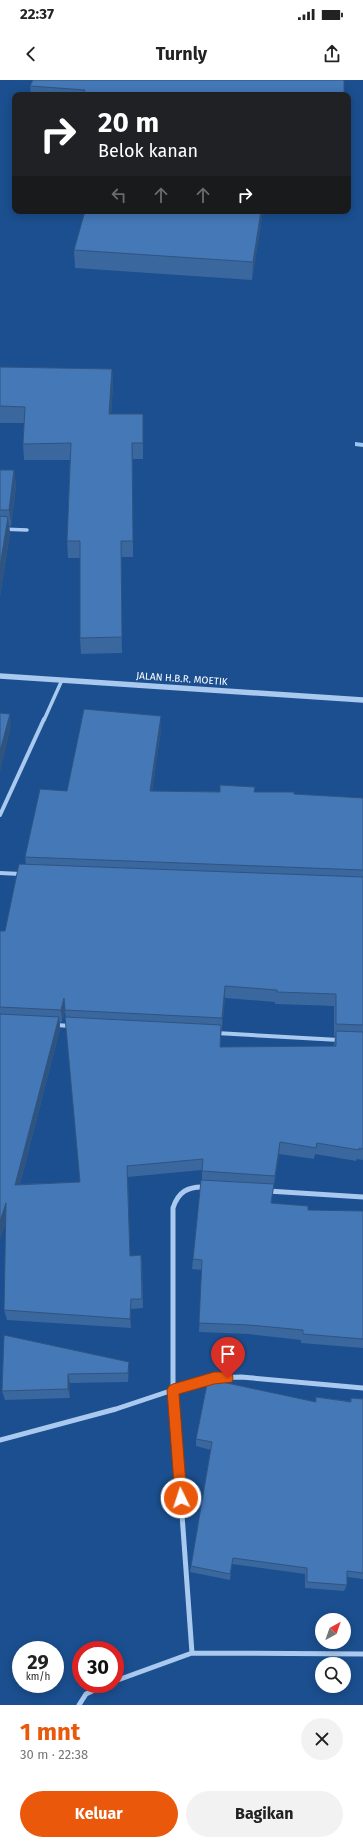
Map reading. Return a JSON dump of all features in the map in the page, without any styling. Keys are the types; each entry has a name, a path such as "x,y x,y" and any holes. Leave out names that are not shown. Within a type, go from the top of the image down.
{"street":[{"path":"0,529 27,530"},
{"name":"JALAN H.B.R. MOETIK","path":"0,676 363,700"},
{"path":"0,815 62,680"},
{"path":"0,873 24,874"},
{"path":"47,1024 79,1026"},
{"path":"213,1033 347,1041"},
{"path":"192,1653 173,1390 173,1208 175,1198 185,1190 198,1186 214,1187"},
{"path":"261,1190 363,1197"},
{"path":"0,1440 116,1409 214,1378 241,1377 363,1388"},
{"path":"124,1678 192,1653 363,1654"},
{"path":"79,1705 80,1701 87,1693"}],"building":[{"path":"33,80 344,80 344,92 85,92 85,90 30,86"},
{"path":"84,214 261,214 253,262 74,250"},
{"path":"0,367 112,369 109,414 143,414 143,443 132,443 133,541 121,541 122,637 80,638 80,541 67,541 71,443 23,444 25,407 0,406"},
{"path":"0,470 14,470 9,510 0,510"},
{"path":"0,516 8,517 0,566"},
{"path":"84,709 161,716 150,791 220,792 220,785 255,787 254,792 294,792 294,794 363,798 363,870 25,857 40,789 67,791"},
{"path":"0,713 10,714 0,751"},
{"path":"19,864 363,877 363,1025 336,1024 336,994 277,992 277,990 225,986 222,1018 65,1010 64,998 61,1010 0,1007 0,931 5,931"},
{"path":"0,1014 59,1017 15,1185 80,1182 65,1017 221,1025 220,1047 336,1046 336,1031 363,1032 363,1149 359,1148 359,1150 317,1143 316,1148 280,1142 275,1176 202,1171 203,1159 127,1166 130,1256 141,1255 142,1299 131,1299 130,1319 4,1310 6,1203 0,1221"},
{"path":"201,1180 274,1184 271,1203 308,1206 308,1210 363,1211 363,1339 303,1334 303,1330 249,1325 199,1323 202,1260 193,1259"},
{"path":"4,1335 129,1362 128,1373 68,1374 68,1389 2,1391"},
{"path":"208,1379 316,1402 316,1397 351,1402 351,1398 363,1399 363,1573 347,1571 347,1585 307,1582 307,1568 233,1558 230,1574 191,1566 212,1442 196,1439"}],"waterway":[{"path":"358,444 363,445"}],"route":[{"path":"181,1498 173,1390 195,1382 214,1378 228,1378"}]}
